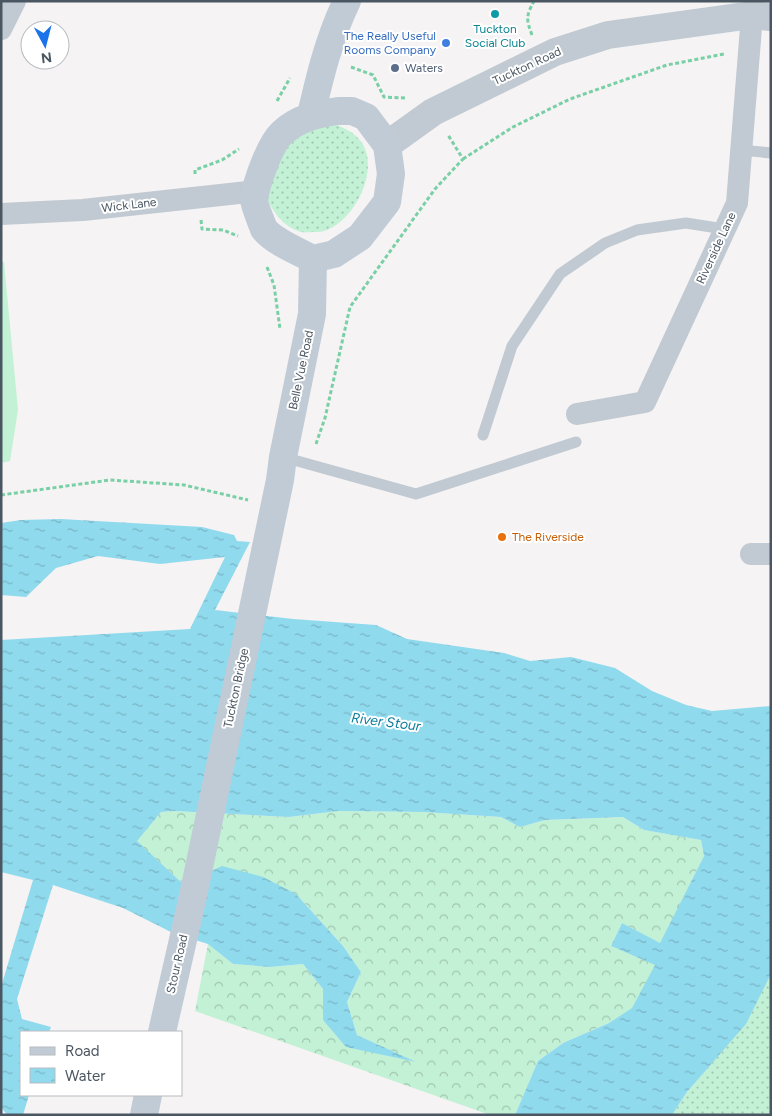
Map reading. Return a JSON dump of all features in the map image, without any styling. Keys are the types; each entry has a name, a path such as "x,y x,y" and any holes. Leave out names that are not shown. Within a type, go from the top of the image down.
{"main road":[{"path":"311,116 325,58 337,21 347,1"},
{"path":"338,111 352,111 366,117 387,145 391,174 387,202 360,237 334,254 313,259 285,245 265,229 254,201 267,153 280,134 295,123 311,116 338,111"},
{"name":"Belle Vue Road","path":"282,469 312,314 313,259"},
{"name":"Tuckton Bridge","path":"193,896 282,469"},
{"name":"Stour Road","path":"162,1031 193,896"},
{"path":"144,1115 148,1096"}],"street":[{"path":"1,29 15,1"},
{"name":"Tuckton Road","path":"387,145 433,112 555,52 608,35 761,16"},
{"name":"Riverside Lane","path":"577,414 645,402 736,203 748,52 761,16"},
{"name":"Wick Lane","path":"1,214 84,210 257,191"}],"lane":[{"path":"741,150 771,152"},
{"path":"483,435 512,346 560,274 606,243 638,230 686,223 724,229"},
{"path":"282,469 416,494 576,442"}],"path":[{"path":"534,1 527,14 527,23 541,58"},
{"path":"463,159 513,127 570,99 667,65 719,54 748,52"},
{"path":"1,495 110,480 184,485 274,506"}],"green space":[{"path":"330,122 352,133 362,143 367,154 366,181 354,207 335,226 321,232 300,232 282,221 264,195 293,132"},
{"path":"1,261 4,262 18,410 10,461 1,463"},
{"path":"174,811 289,817 338,811 423,812 501,817 520,827 545,820 623,817 644,830 701,840 704,856 660,944 622,923 611,946 656,965 632,1009 609,1023 563,1043 538,1061 515,1115 490,1115 195,1011 208,944 233,964 270,967 303,964 323,989 323,1020 384,1055 413,1061 357,1035 347,1002 361,972 343,946 296,894 183,884 136,841 161,812"},
{"path":"771,974 771,1115 672,1115 687,1092 745,1024"}],"water":[{"name":"River Stour","path":"61,519 202,527 234,535 237,541 250,542 215,610 293,619 376,625 407,639 504,653 530,661 571,657 615,668 652,691 686,705 712,711 771,706 771,974 746,1024 687,1092 672,1115 515,1115 538,1061 563,1043 609,1023 632,1008 655,965 611,946 622,923 660,943 704,856 701,840 644,830 623,817 545,820 520,827 501,817 423,812 338,811 289,817 174,811 161,812 137,841 183,884 222,866 263,877 296,894 343,946 361,972 347,1002 357,1035 416,1062 346,1047 323,1020 323,989 303,964 270,967 233,964 208,944 173,933 123,908 53,885 17,999 22,1019 51,1027 49,1031 20,1031 20,1096 29,1096 23,1115 7,1115 1,1107 1,987 33,880 1,872 1,640 190,629 225,557 160,564 98,556 56,568 26,597 1,595 1,523 21,520"}],"place":[{"name":"Tuckton Social Club","path":"495,14"},
{"name":"The Really Useful Rooms Company","path":"446,43"},
{"name":"Waters","path":"395,68"},
{"name":"The Riverside","path":"502,537"}]}
